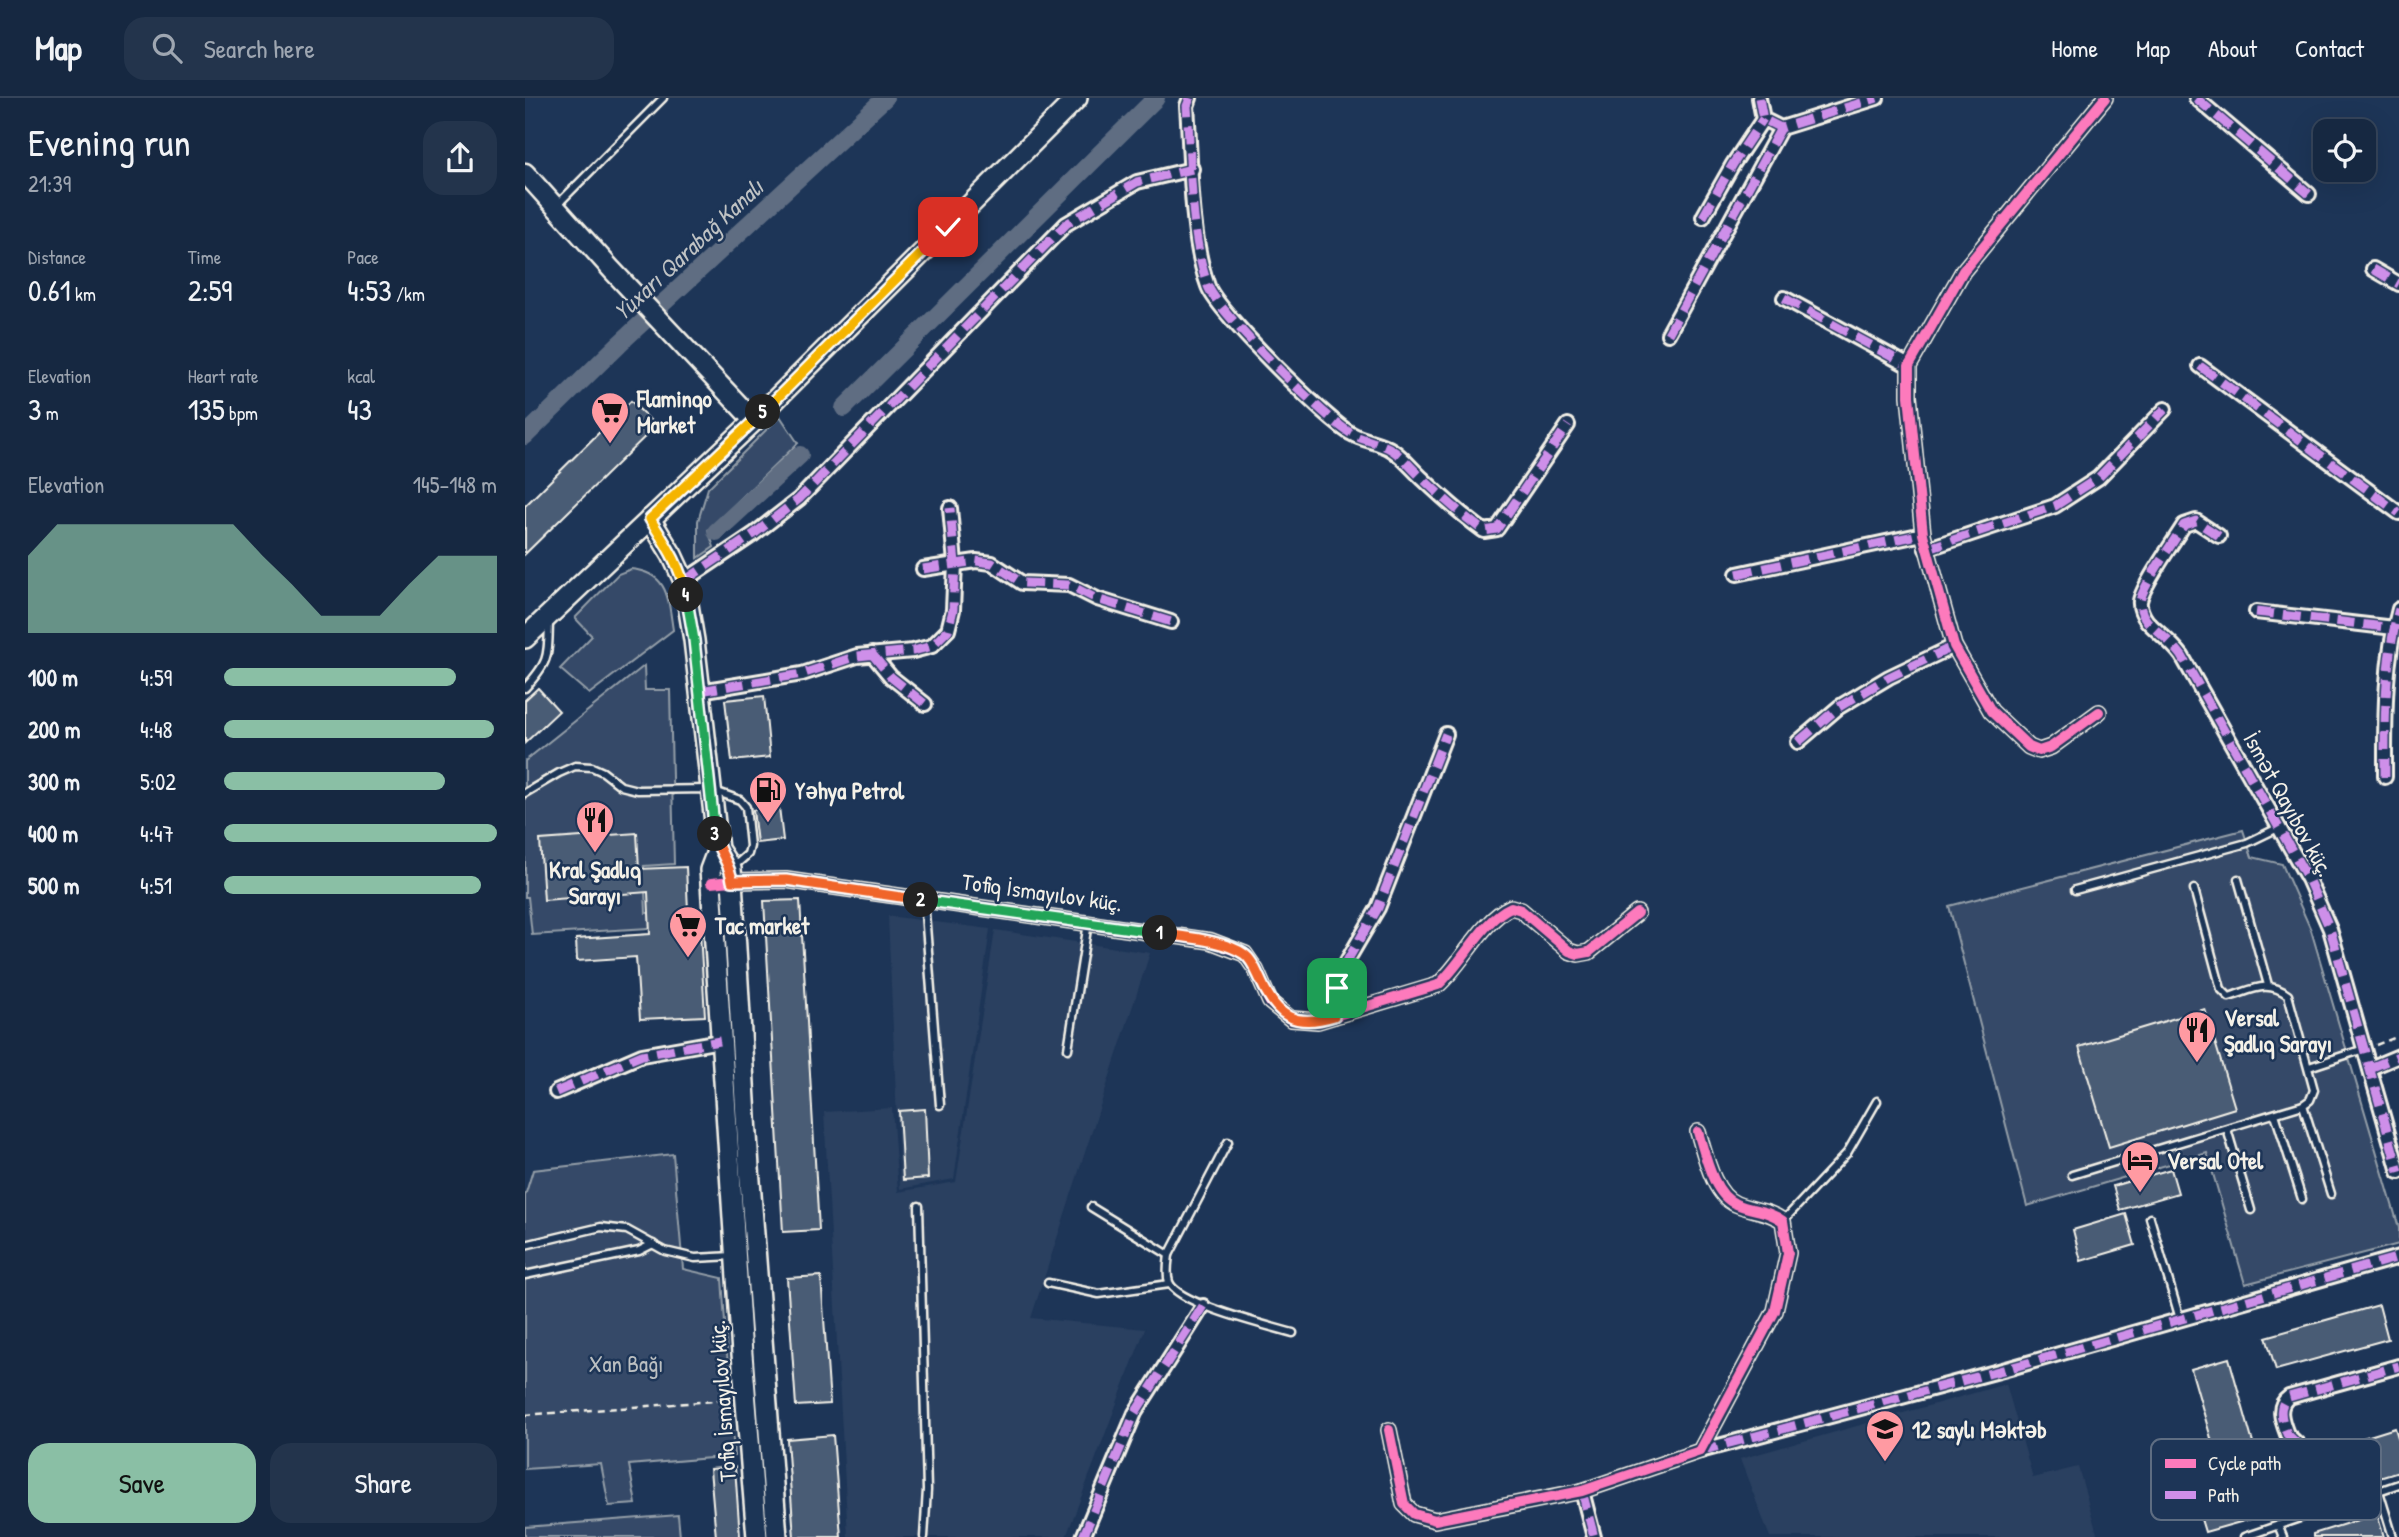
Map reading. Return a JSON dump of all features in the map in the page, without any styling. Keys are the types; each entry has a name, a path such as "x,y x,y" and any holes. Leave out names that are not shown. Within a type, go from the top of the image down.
{"main road":[{"path":"525,638 754,421 1076,98"},
{"path":"650,519 684,581 694,640 717,849 731,875 749,1168 777,1537"},
{"name":"Tofiq İsmayılov küç.","path":"717,849 711,870 711,883 720,1041 757,1537"}],"street":[{"path":"1190,98 1187,106 1192,169 1201,264 1208,289 1219,306 1324,413 1351,434 1391,450 1457,512 1484,531 1497,529 1568,425"},
{"path":"1703,217 1763,119 1759,98"},
{"path":"1668,334 1781,128 1877,98"},
{"path":"2099,712 2051,747 2039,751 2029,747 1991,711 1954,646 1923,534 1909,396 1909,366 1963,271 2105,98"},
{"path":"2196,98 2309,194"},
{"path":"1763,119 1781,128"},
{"path":"684,581 754,534 799,499 1066,224 1137,182 1192,169"},
{"path":"525,173 691,356 754,421"},
{"path":"2373,269 2399,284"},
{"path":"1784,298 1909,366"},
{"path":"2200,366 2399,513"},
{"path":"1926,549 2055,506 2098,478 2165,409"},
{"path":"700,691 802,674 857,656 913,651 932,646 948,630 953,610 955,563 950,508"},
{"name":"İsmət Qayıbov küç.","path":"2220,536 2196,521 2184,525 2139,602 2146,620 2173,643 2182,656 2308,879 2330,929 2399,1172"},
{"path":"1737,574 1923,534"},
{"path":"923,569 976,561 992,563 1022,583 1069,585 1097,598 1171,622"},
{"path":"2385,776 2385,722 2394,628 2399,609"},
{"path":"2256,612 2394,628"},
{"path":"1798,743 1839,707 1889,677 1954,646"},
{"path":"872,654 891,677 925,704"},
{"path":"1334,1016 1337,988 1347,961 1378,908 1446,734"},
{"name":"Tofiq İsmayılov küç.","path":"711,883 731,875 786,880 1211,941 1245,954 1256,970 1270,1002 1291,1019 1318,1021 1438,985 1450,974 1499,912 1511,906 1521,910 1569,951 1578,954 1589,952 1637,913"},
{"path":"556,1092 642,1055 720,1041"},
{"path":"2369,1068 2399,1056"},
{"path":"1697,1132 1715,1185 1733,1204 1771,1213 1783,1221 1787,1253 1775,1311 1700,1451"},
{"path":"1389,1430 1404,1504 1414,1514 1435,1520 1582,1492 1700,1451 2180,1320 2399,1257"},
{"path":"1083,1537 1135,1413 1203,1306"},
{"path":"2293,1439 2282,1422 2281,1408 2289,1397 2399,1366"},
{"path":"1582,1492 1594,1537"}],"lane":[{"path":"555,206 663,98"},
{"path":"525,688 543,669 548,657 550,614"},
{"path":"525,793 575,766 592,767 621,786 637,790 709,789 740,800 746,807 750,846 748,854 731,875"},
{"path":"2075,890 2247,843 2278,828"},
{"path":"2238,880 2268,985"},
{"path":"2072,1175 2275,1114 2310,1100 2314,1090 2288,995 2278,987 2268,985 2229,997 2221,989 2194,890"},
{"path":"925,900 940,1105"},
{"path":"1068,1049 1088,923"},
{"path":"2309,1067 2364,1049"},
{"path":"1783,1221 1847,1153 1877,1101"},
{"path":"2303,1105 2331,1194"},
{"path":"2275,1114 2302,1199"},
{"path":"2227,1129 2251,1210"},
{"path":"1228,1142 1169,1255 1169,1283 1176,1292 1203,1306 1293,1333"},
{"path":"919,1206 927,1490 923,1537"},
{"path":"1091,1207 1169,1255"},
{"path":"2150,1218 2180,1320"},
{"path":"525,1245 601,1227 627,1230 665,1251 695,1258 735,1256"},
{"path":"525,1275 639,1251 653,1244"},
{"path":"1048,1283 1099,1294 1169,1283"},
{"path":"2381,1490 2399,1484"},
{"path":"2381,1498 2393,1537"},
{"path":"2244,1537 2293,1520"},
{"path":"2278,1525 2283,1537"}],"path":[{"path":"2364,1049 2399,1036"},
{"path":"525,1415 745,1399"}],"shaded area":[{"path":"888,916 990,929 954,1179 900,1189"},
{"path":"995,930 1150,953 1031,1318 1145,1329 1066,1537 848,1537 824,1112 892,1108 898,1192 956,1182"},
{"name":"12 saylı Məktəb","path":"2006,1384 2033,1478 2078,1467 2098,1537 1770,1537 1740,1459"}],"green space":[{"path":"780,416 798,443 708,530 714,547 698,558 698,521 708,488"},
{"path":"631,569 644,571 660,582 668,598 673,630 589,694 560,669 592,636 575,618 618,574"},
{"path":"644,666 645,690 670,690 674,864 644,866 646,913 681,912 682,926 532,935 528,897 525,897 525,761"},
{"path":"2243,830 2252,857 2282,864 2311,930 2399,1228 2399,1244 2245,1284 2207,1153 2027,1206 1949,906"},
{"name":"Xan Bağı","path":"673,1154 683,1269 722,1278 734,1456 629,1465 636,1504 609,1506 601,1464 525,1469 525,1196 533,1170"},
{"path":"678,1515 680,1537 525,1537 525,1527"}],"building":[{"path":"631,401 656,426 525,554 525,506"},
{"path":"538,688 559,711 525,743 525,700"},
{"path":"764,696 770,757 732,761 725,700"},
{"path":"779,807 783,840 757,843 753,810"},
{"path":"637,833 639,869 686,867 689,932 700,932 705,1016 640,1019 636,957 577,961 576,939 650,934 648,892 544,900 540,840"},
{"path":"800,900 819,1230 783,1232 764,901"},
{"path":"2205,1009 2235,1108 2109,1147 2079,1047"},
{"path":"925,1109 928,1178 903,1180 899,1111"},
{"path":"2171,1169 2178,1193 2120,1210 2113,1186"},
{"path":"2126,1214 2135,1245 2081,1261 2073,1230"},
{"path":"821,1276 830,1404 796,1406 787,1278"},
{"path":"2379,1305 2388,1339 2276,1370 2266,1337"},
{"path":"2229,1358 2252,1439 2211,1439 2191,1369"},
{"path":"2395,1428 2399,1441 2399,1472 2381,1477 2381,1439 2363,1438"},
{"path":"833,1435 841,1537 794,1537 787,1439"},
{"path":"735,1467 740,1537 716,1537 710,1469"},
{"path":"2201,1520 2248,1520 2205,1532"},
{"path":"2358,1520 2379,1520 2384,1537 2313,1537 2313,1534"}],"waterway":[{"name":"Yuxarı Qarabağ Kanalı","path":"525,436 619,344 885,98"},
{"path":"844,408 1156,98"},
{"path":"716,532 800,455"}],"marked path":[{"path":"1190,98 1187,106 1195,221 1208,286 1215,299 1251,340 1339,425 1352,434 1396,453 1445,500 1484,531 1497,529 1568,425"},
{"path":"1759,98 1763,119 1781,128 1877,98"},
{"path":"2196,98 2309,194"},
{"path":"1703,217 1763,119"},
{"path":"1668,334 1781,128"},
{"path":"684,581 754,534 799,499 1066,224 1137,182 1192,169"},
{"path":"2373,269 2399,284"},
{"path":"1784,298 1909,366"},
{"path":"2200,366 2399,513"},
{"path":"1926,549 2055,506 2098,478 2165,409"},
{"path":"700,691 802,674 857,656 913,651 932,646 948,630 953,610 955,563 950,508"},
{"path":"2219,536 2196,521 2184,525 2142,594 2141,609 2147,621 2182,656 2308,879 2330,929 2399,1172"},
{"path":"1737,574 1923,534"},
{"path":"923,569 976,561 992,563 1022,583 1069,585 1097,599 1171,622"},
{"path":"2385,777 2388,671 2399,609"},
{"path":"2256,612 2394,628"},
{"path":"1798,742 1839,707 1889,677 1954,646"},
{"path":"872,654 891,677 925,704"},
{"path":"1334,1016 1337,988 1347,961 1378,908 1446,734"},
{"path":"556,1092 642,1055 720,1041"},
{"path":"2370,1068 2399,1056"},
{"path":"1700,1451 2010,1368 2399,1257"},
{"path":"1083,1537 1135,1413 1203,1306"},
{"path":"2292,1439 2287,1434 2281,1409 2289,1397 2399,1366"},
{"path":"1582,1491 1594,1537"}],"cycle path":[{"path":"2099,712 2051,747 2039,751 2029,747 1991,711 1954,646 1923,534 1909,396 1909,366 1963,271 2105,98"},
{"path":"711,883 786,880 1211,941 1245,954 1256,970 1270,1002 1291,1019 1318,1021 1438,985 1491,922 1511,907 1521,910 1569,951 1578,954 1589,952 1637,913"},
{"path":"1389,1430 1404,1504 1414,1514 1435,1520 1582,1491 1700,1451 1775,1311 1788,1253 1783,1221 1736,1204 1721,1192 1711,1173 1698,1132"}],"place":[{"name":"Flaminqo Market","path":"610,445"},
{"name":"Yəhya Petrol","path":"768,824"},
{"name":"Kral Şadlıq Sarayı","path":"595,854"},
{"name":"Tac market","path":"688,959"},
{"name":"Versal Şadlıq Sarayı","path":"2197,1064"},
{"name":"Versal Otel","path":"2140,1194"},
{"name":"12 saylı Məktəb","path":"1885,1463"}],"route":[{"path":"948,227 754,421 650,519 684,581 694,640 717,849 731,869 732,881 786,880 1211,941 1245,954 1256,970 1270,1002 1291,1019 1318,1021 1334,1016 1337,988"}]}
